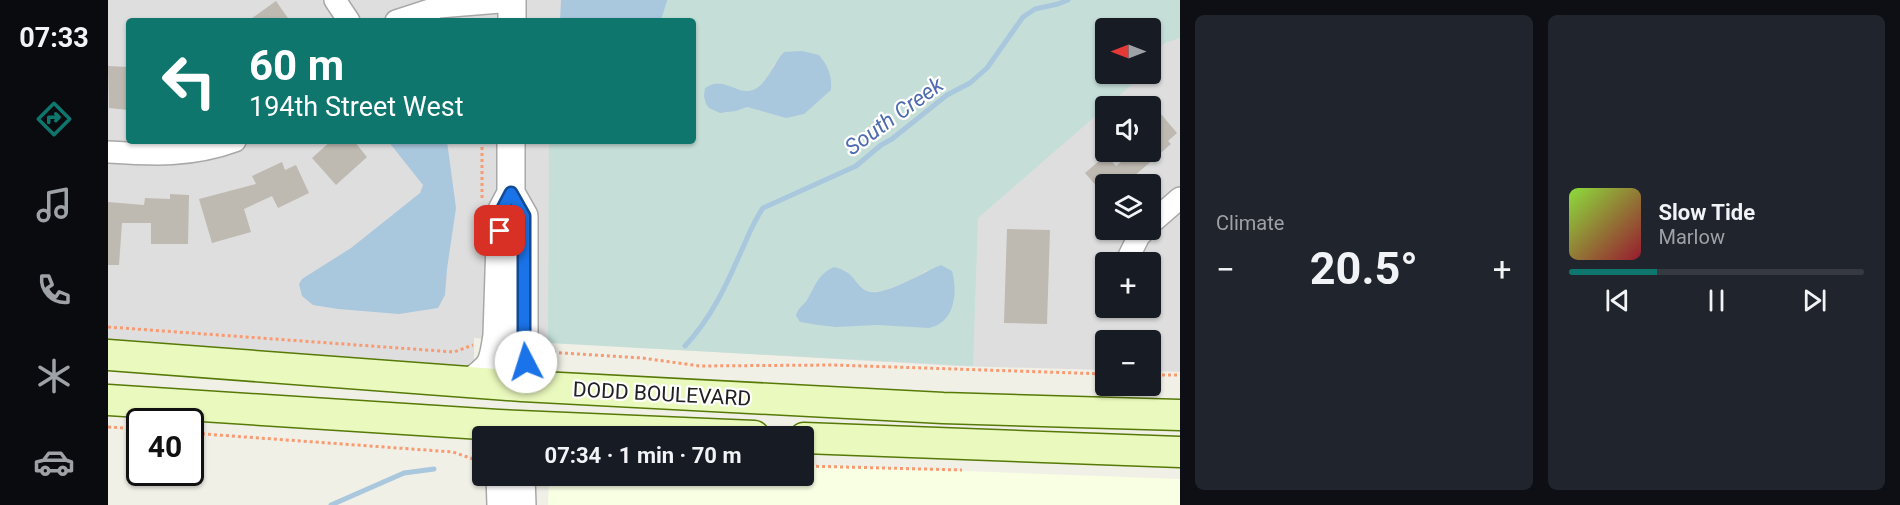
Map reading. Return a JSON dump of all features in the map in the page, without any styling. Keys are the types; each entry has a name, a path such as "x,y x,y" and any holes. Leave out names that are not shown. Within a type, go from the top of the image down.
{"main road":[{"name":"DODD BOULEVARD","path":"108,355 522,386 860,404 1180,415"},
{"path":"204,408 218,395 455,405 498,400 512,395 522,386"},
{"name":"DODD BOULEVARD","path":"108,400 142,408"},
{"path":"502,426 511,416 529,410 577,406 820,417 860,404"},
{"name":"DODD BOULEVARD","path":"204,420 472,430"},
{"path":"814,438 1180,452"}],"street":[{"path":"335,0 347,18"},
{"path":"406,18 439,8 512,8"},
{"path":"108,152 180,154 200,152 225,144"},
{"path":"470,382 488,370 494,355 497,335 501,212 511,193 511,144"},
{"path":"511,193 524,216 524,333 528,375 522,386"},
{"path":"1161,214 1180,198"},
{"path":"500,486 501,505"},
{"path":"521,486 522,505"}],"path":[{"path":"108,327 454,352 477,344"},
{"path":"540,351 642,358 700,366 833,365 1095,374"},
{"path":"1161,375 1180,375"},
{"path":"204,421 453,452 472,459"},
{"path":"108,427 126,428"}],"shaded area":[{"path":"108,0 1180,0 1180,372 1161,371 1161,330 1095,330 1095,370 956,366 474,338 474,383 108,355"},
{"path":"561,0 667,0 661,18 560,18"},
{"path":"667,0 1180,0 1180,38 1161,47 1161,18 1095,18 1095,84 1132,84 1119,96 1095,96 1095,117 978,218 973,366 548,343 549,144 696,144 696,18 661,18","holes":["802,51 786,118 747,107 727,113 706,104 705,88 721,84 743,91 752,91 771,73 776,62","843,269 861,287 870,291 886,289 927,270 954,280 954,302 929,328 810,324 800,322 796,316 797,310"]},
{"path":"802,51 819,55 829,71 831,80 831,90 804,114 786,118 747,107 720,113 706,104 705,88 712,84 725,85 743,91 755,89 764,82 784,52"},
{"path":"390,144 447,144 456,208 445,295 438,308 399,314 338,309 313,305 302,296 299,284 302,279 351,248 420,193 423,185"},
{"path":"941,265 952,271 955,288 949,313 938,325 929,328 877,325 836,327 800,322 796,316 820,277 834,267 850,275 862,288 874,292 904,283"},
{"path":"814,465 1180,479 1180,505 548,505 549,486 814,486"}],"building":[{"path":"276,1 288,18 252,18"},
{"path":"108,66 126,67 126,110 109,108"},
{"path":"1161,114 1177,133 1168,141 1171,144 1161,153"},
{"path":"328,144 356,144 367,157 336,185 312,158"},
{"path":"282,162 285,170 296,165 309,193 278,208 272,196 244,209 251,232 212,243 199,199 256,184 252,176"},
{"path":"1098,162 1112,162 1116,166 1121,162 1150,162 1136,174 1095,174 1095,184 1085,173"},
{"path":"170,194 189,195 188,244 151,244 151,223 122,223 119,265 108,265 108,202 144,205 145,198 170,199"},
{"path":"1007,229 1050,230 1047,324 1004,323"}],"waterway":[{"name":"South Creek","path":"685,346 717,302 753,224 763,208 856,166 947,95 970,83 987,68 1023,17 1035,9 1068,0"},
{"name":"South Creek","path":"331,505 404,473 434,469"}],"route":[{"path":"500,231 501,212 511,193 524,216 526,362"}]}
